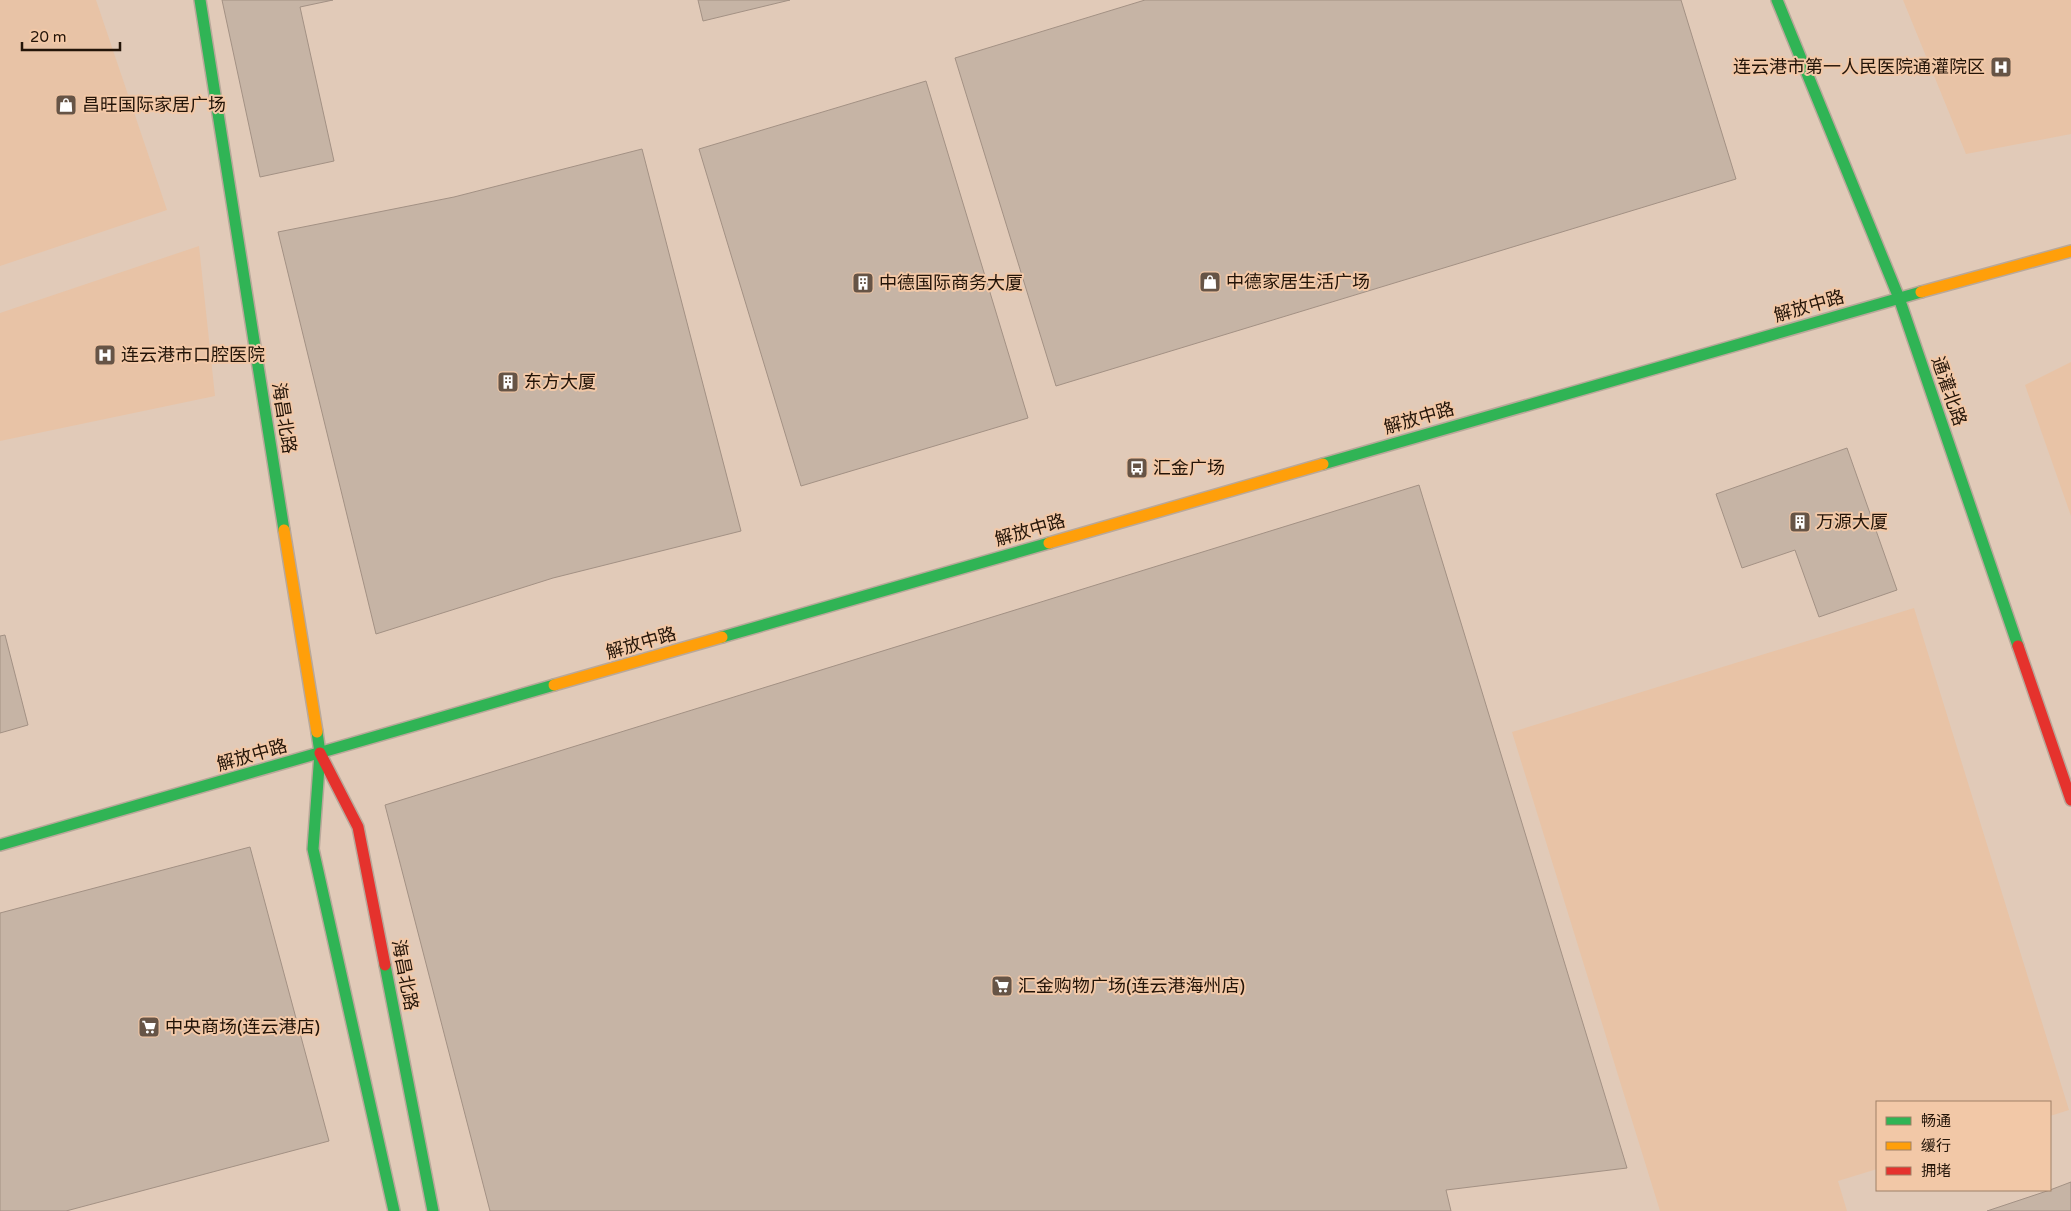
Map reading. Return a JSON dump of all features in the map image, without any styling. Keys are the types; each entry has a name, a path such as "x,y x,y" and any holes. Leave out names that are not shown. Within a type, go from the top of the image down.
{"main road":[{"name":"海昌北路","path":"200,0 320,753 313,849 394,1211"},
{"name":"通灌北路","path":"1777,0 1899,298 2071,800"},
{"name":"解放中路","path":"0,845 1899,298 2071,251"},
{"name":"海昌北路","path":"320,753 358,827 433,1211"}],"shaded area":[{"name":"昌旺国际家居广场","path":"0,0 96,0 167,210 0,266"},
{"name":"连云港市第一人民医院通灌院区","path":"1903,0 2071,0 2071,134 1966,154"},
{"name":"连云港市口腔医院","path":"199,246 215,396 0,441 0,313"},
{"path":"2071,362 2071,516 2025,385"},
{"path":"1914,608 2069,1110 2051,1116 2051,1101 1876,1101 1876,1169 1838,1181 1847,1211 1660,1211 1512,732"}],"building":[{"path":"222,0 333,0 300,7 334,161 260,177"},
{"path":"698,0 790,0 703,21"},
{"name":"中德家居生活广场","path":"1145,0 1681,0 1736,179 1056,386 955,58"},
{"name":"中德国际商务大厦","path":"926,81 1028,418 801,486 699,149"},
{"name":"东方大厦","path":"642,149 741,531 553,578 376,634 278,232 454,197"},
{"name":"万源大厦","path":"1847,448 1897,590 1819,617 1795,550 1742,568 1716,494"},
{"name":"汇金购物广场(连云港海州店)","path":"1419,485 1627,1168 1446,1190 1451,1211 490,1211 385,805"},
{"path":"5,635 28,725 0,733 0,636"},
{"name":"中央商场(连云港店)","path":"250,847 329,1141 66,1211 0,1211 0,913"},
{"path":"2071,1182 2071,1211 1987,1211 2051,1191"}],"traffic: fast":[{"path":"200,0 284,530"},
{"path":"1777,0 1899,298 2018,646"},
{"path":"1323,464 1921,292"},
{"path":"722,637 1049,543"},
{"path":"0,845 554,685"},
{"path":"317,732 320,753 313,849 394,1211"},
{"path":"385,965 433,1211"}],"traffic: slow":[{"path":"1921,292 2071,251"},
{"path":"1049,543 1323,464"},
{"path":"284,530 317,732"},
{"path":"554,685 722,637"}],"traffic: jam":[{"path":"2018,646 2071,800"},
{"path":"320,753 358,827 385,965"}],"place":[{"name":"连云港市第一人民医院通灌院区","path":"2001,67"},
{"name":"昌旺国际家居广场","path":"66,105"},
{"name":"中德家居生活广场","path":"1210,282"},
{"name":"中德国际商务大厦","path":"863,283"},
{"name":"连云港市口腔医院","path":"105,355"},
{"name":"东方大厦","path":"508,382"},
{"name":"汇金广场","path":"1137,468"},
{"name":"万源大厦","path":"1800,522"},
{"name":"汇金购物广场(连云港海州店)","path":"1002,986"},
{"name":"中央商场(连云港店)","path":"149,1027"}]}
